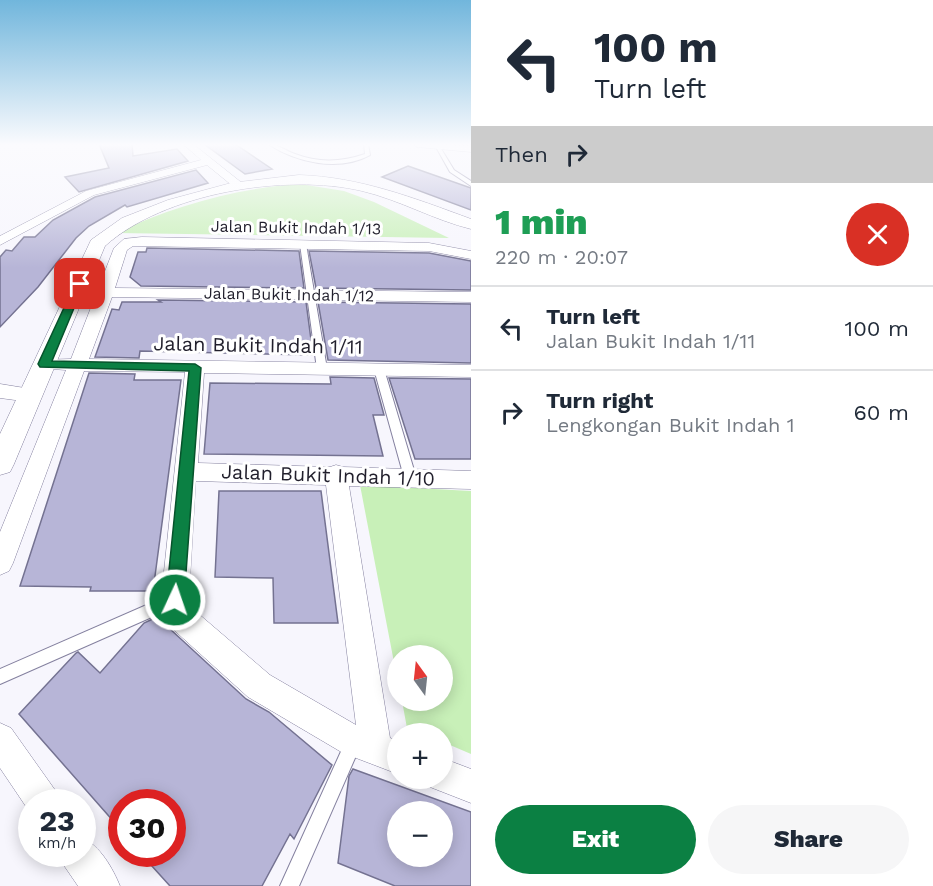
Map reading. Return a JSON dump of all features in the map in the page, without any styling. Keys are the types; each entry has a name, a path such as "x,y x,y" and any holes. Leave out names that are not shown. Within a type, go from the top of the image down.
{"street":[{"path":"0,241 90,193 118,185"},
{"path":"0,464 97,244 123,223 147,212 237,185"},
{"path":"353,185 367,188 471,224"},
{"name":"Jalan Bukit Indah 1/13","path":"106,292 121,248 129,242 303,243 429,247 471,255"},
{"path":"0,563 106,292"},
{"name":"Jalan Bukit Indah 1/12","path":"106,292 471,297"},
{"name":"Jalan Bukit Indah 1/11","path":"44,364 471,371"},
{"path":"195,368 175,600 184,620 259,686 375,750"},
{"path":"0,391 30,395"},
{"name":"Jalan Bukit Indah 1/10","path":"186,472 336,474 471,480"},
{"path":"336,474 375,750"},
{"path":"0,740 34,789"},
{"path":"453,779 471,786"},
{"path":"87,867 101,886"}],"lane":[{"path":"303,243 322,369"},
{"path":"380,369 410,477"},
{"path":"0,677 175,600"},
{"path":"289,886 375,750"}],"green space":[{"path":"308,185 344,191 374,202 449,238 116,233 138,223 206,200 276,186"},
{"path":"360,485 471,491 471,754 453,746 453,723 406,723 404,711 453,711 453,645 391,645"}],"building":[{"path":"73,185 102,185 79,192"},
{"path":"139,185 200,185 127,207 125,205 89,226 76,238 38,287 0,327 0,257 6,250 12,251 24,237 35,237 53,220 95,197"},
{"path":"405,185 463,185 471,188 471,210"},
{"path":"147,248 299,251 304,288 141,286 130,277 138,252 146,252"},
{"path":"309,251 429,253 471,261 471,290 316,288"},
{"path":"158,300 306,302 313,355 140,351 139,358 95,357 112,309 119,310 122,302 161,302"},
{"path":"318,302 471,304 471,363 328,360"},
{"path":"89,373 135,374 134,380 181,380 153,591 90,591 91,587 20,586"},
{"path":"330,377 374,378 384,415 373,415 383,456 204,454 210,383 331,384"},
{"path":"389,378 471,379 471,459 415,459"},
{"path":"219,491 321,491 338,623 274,623 273,578 215,577"},
{"path":"157,617 246,699 269,712 332,765 294,839 290,834 262,886 170,886 153,867 186,867 186,789 108,789 108,815 96,801 96,789 85,789 19,714 76,653 78,652 100,673 144,623"},
{"path":"353,769 387,781 387,789 408,789 441,801 387,801 387,867 453,867 453,805 471,812 471,886 395,886 338,863 349,776"}],"route":[{"path":"80,284 44,364 195,368 175,600"}]}
